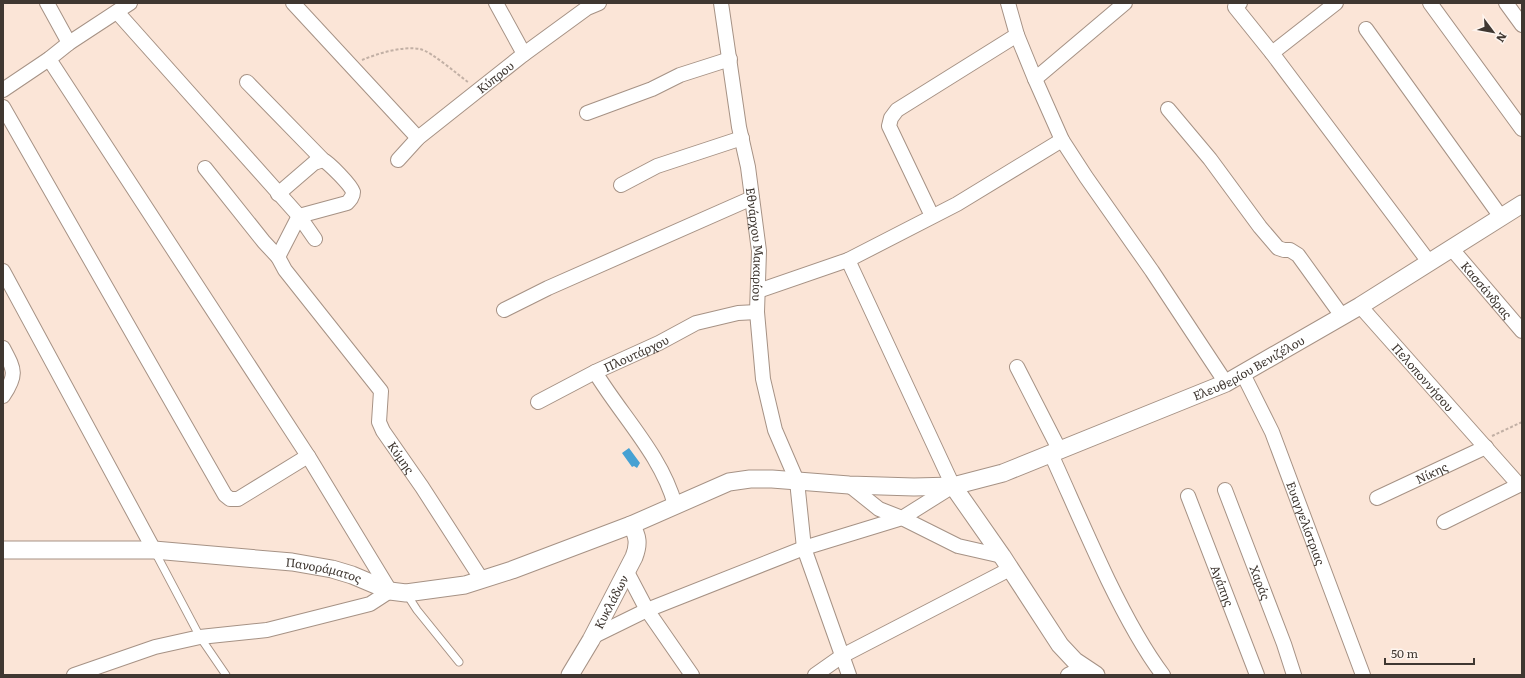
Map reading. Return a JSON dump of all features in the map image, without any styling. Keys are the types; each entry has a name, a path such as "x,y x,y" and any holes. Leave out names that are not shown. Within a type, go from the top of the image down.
{"street":[{"path":"47,3 69,43"},
{"path":"3,90 49,59 69,43 130,3"},
{"path":"293,3 418,138"},
{"path":"496,3 524,54"},
{"name":"Κύπρου","path":"398,160 418,138 482,89 524,54 587,8 599,3"},
{"name":"Εθνάρχου Μακαρίου","path":"721,3 759,251 757,312 763,379 775,430 797,481 804,548 849,675"},
{"path":"1008,3 1017,35 1034,79 1062,140 1152,271 1226,383"},
{"path":"1034,79 1125,3"},
{"path":"1272,53 1336,3"},
{"path":"1430,3 1522,129"},
{"path":"1506,3 1522,25"},
{"path":"1236,4 1428,262"},
{"path":"117,12 299,216 315,239"},
{"path":"1366,29 1502,217"},
{"path":"932,216 889,126 891,118 897,110 1017,35"},
{"path":"49,59 398,592"},
{"path":"587,113 652,89 680,75 730,59"},
{"path":"247,82 322,160 329,164 350,187 353,193 352,198 347,203 299,216 278,257"},
{"path":"3,107 225,495 230,499 238,498 308,456"},
{"path":"1168,109 1210,159 1260,227 1278,248 1290,250 1298,255 1342,316"},
{"path":"622,185 657,166 742,138"},
{"path":"758,291 848,260 957,204 1062,140"},
{"path":"278,194 314,162 322,160"},
{"name":"Κύμης","path":"205,168 264,242 278,257 284,270 381,391 379,422 383,431 422,487 482,580"},
{"path":"504,310 548,288 752,198"},
{"name":"Ελευθερίου Βενιζέλου","path":"631,525 729,482 750,478 849,485 914,487 953,486 1003,472 1226,383 1360,306 1522,204"},
{"name":"Κασσάνδρας","path":"1451,248 1522,331"},
{"path":"848,260 953,486 1006,562 1060,645 1075,661 1090,671"},
{"path":"3,271 154,550"},
{"name":"Πελοποννήσου","path":"1360,306 1521,485"},
{"name":"Πλουτάρχου","path":"675,505 672,492 662,473 644,443 596,372 696,324 738,314 757,312"},
{"path":"3,348 14,368 12,382 3,396"},
{"path":"1017,367 1056,452 1100,563 1126,617 1149,656 1163,675"},
{"path":"538,402 596,372"},
{"name":"Ευαγγελίστριας","path":"1243,374 1272,432 1363,675"},
{"name":"Νίκης","path":"1377,498 1484,444"},
{"path":"849,485 879,509 902,518 958,546 1006,562"},
{"path":"1444,522 1521,485"},
{"path":"594,636 647,610 804,548 902,518 953,486"},
{"name":"Χαράς","path":"1225,490 1284,644 1294,675"},
{"name":"Αγάπης","path":"1188,496 1256,675"},
{"path":"74,675 155,647 200,637 267,630 370,604 398,592 465,585 512,570 631,525"},
{"name":"Κυκλάδων","path":"570,675 594,636 636,553 638,541 631,525"},
{"name":"Πανοράματος","path":"3,550 154,550 310,565 352,575 398,592"},
{"path":"815,675 842,656 1006,562"},
{"path":"627,572 647,610 692,675"},
{"path":"1068,675 1090,671"}],"lane":[{"path":"154,550 200,637 226,675"},
{"path":"398,592 417,610 459,662"}],"path":[{"path":"351,67 363,59 391,51 420,49 432,55 473,85 482,89"},
{"path":"1484,444 1522,422"}],"water":[{"path":"629,448 640,463 637,468 634,466 632,467 622,453"}]}
